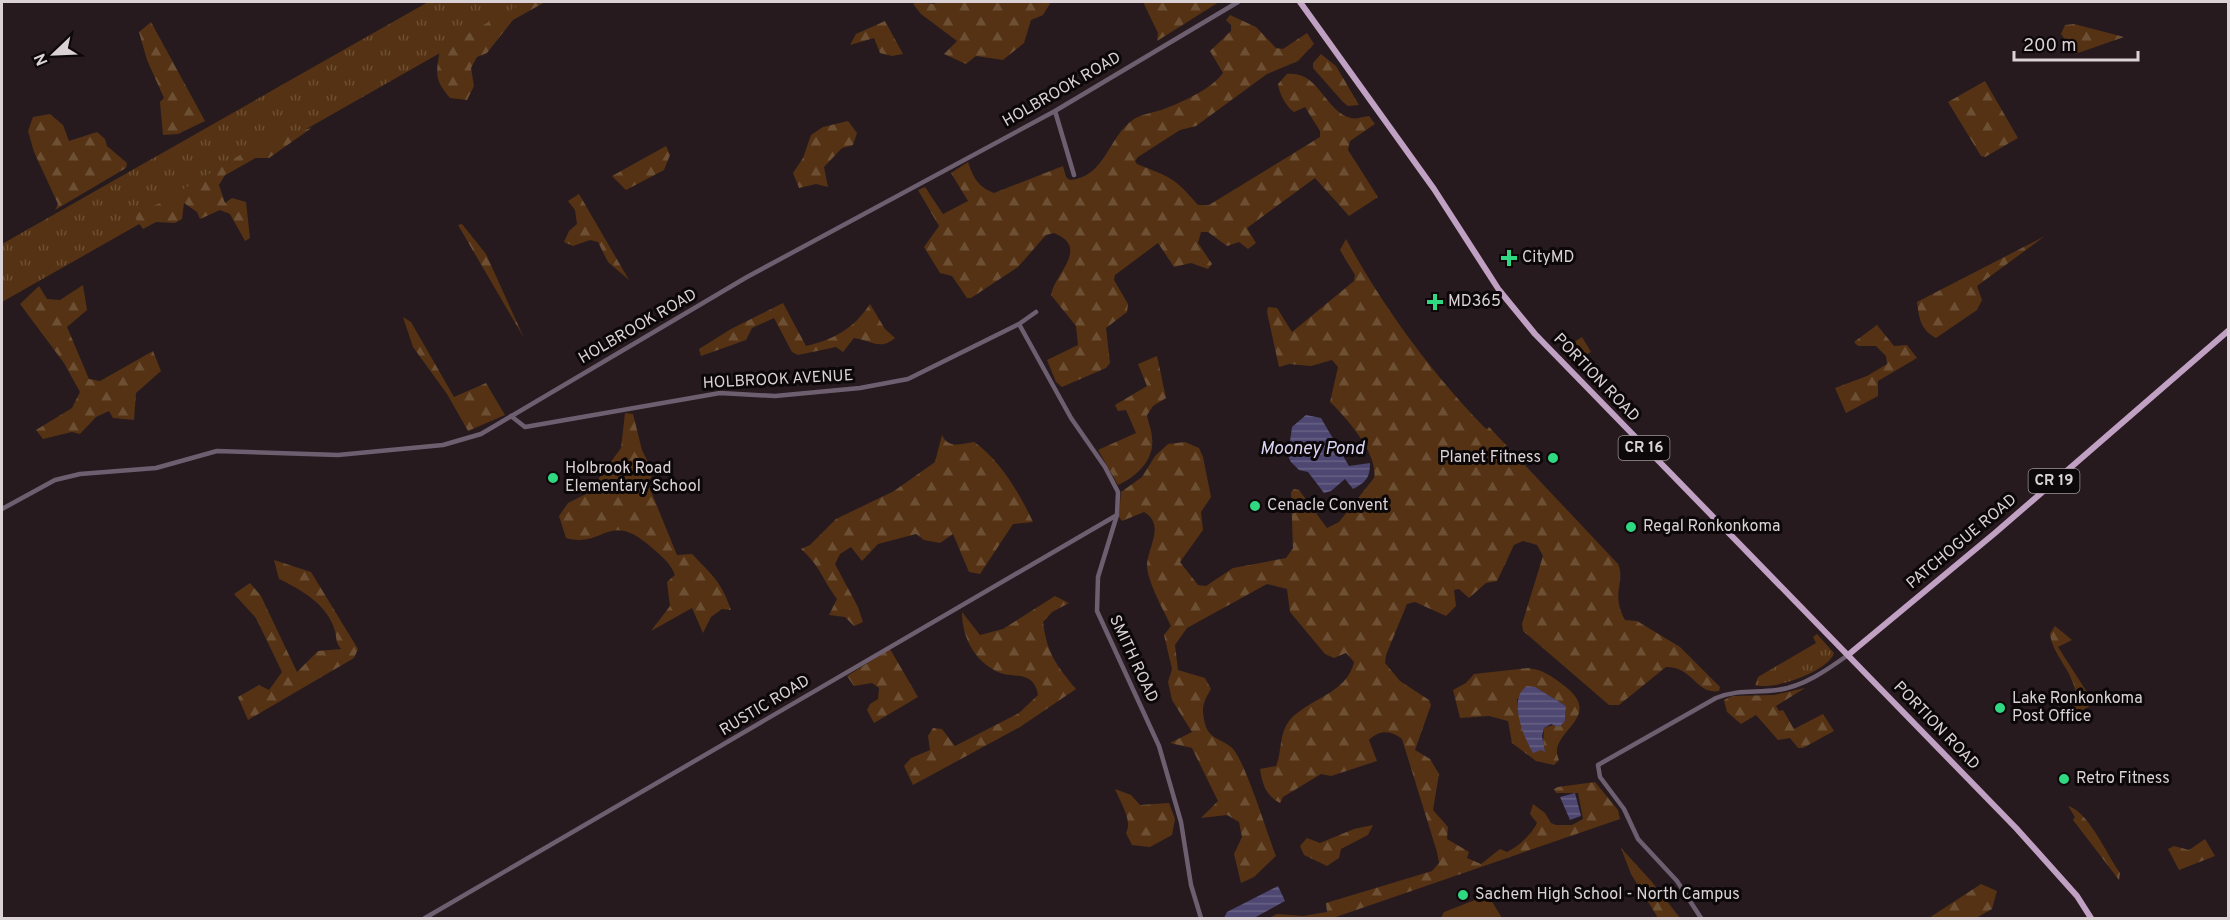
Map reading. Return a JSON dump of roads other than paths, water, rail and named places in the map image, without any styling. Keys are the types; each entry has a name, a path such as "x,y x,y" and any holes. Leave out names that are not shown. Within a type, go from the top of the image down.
{"main road":[{"name":"PORTION ROAD","path":"1300,2 1434,189 1510,305 1592,395 2040,854 2077,896 2091,918"},
{"name":"PATCHOGUE ROAD","path":"1848,655 1995,533 2229,332"}],"street":[{"name":"HOLBROOK ROAD","path":"2,509 55,480 80,474 156,468 231,450 338,455 442,445 481,434 747,277 1055,111 1238,2"},
{"path":"1055,111 1074,175"},
{"name":"HOLBROOK AVENUE","path":"511,416 525,427 720,393 775,396 860,388 908,379 1019,324 1036,312"},
{"name":"SMITH ROAD","path":"1019,324 1071,418 1105,467 1118,492 1117,515 1098,576 1097,611 1160,746 1182,822 1191,885 1202,918"},
{"name":"RUSTIC ROAD","path":"425,918 1117,515"},
{"path":"1701,918 1677,881 1638,839 1624,809 1598,772 1598,765 1716,698 1733,691 1778,690 1791,687 1811,679 1848,655"}],"water":[{"name":"Mooney Pond","path":"1306,415 1321,418 1349,466 1370,463 1368,476 1364,482 1353,489 1345,479 1331,491 1324,493 1308,472 1299,470 1291,462 1288,456 1292,427"},
{"path":"1527,686 1535,687 1566,706 1565,721 1559,727 1551,724 1544,728 1542,736 1545,752 1541,750 1533,753 1525,738 1519,718 1518,699"},
{"path":"1575,793 1581,816 1570,820 1560,797"},
{"path":"1278,886 1285,901 1254,918 1224,918 1227,912"}],"place":[{"name":"CityMD","path":"1509,258"},
{"name":"MD365","path":"1435,302"},
{"name":"Planet Fitness","path":"1553,458"},
{"name":"Holbrook Road Elementary School","path":"553,478"},
{"name":"Cenacle Convent","path":"1255,506"},
{"name":"Regal Ronkonkoma","path":"1631,527"},
{"name":"Lake Ronkonkoma Post Office","path":"2000,708"},
{"name":"Retro Fitness","path":"2064,779"},
{"name":"Sachem High School - North Campus","path":"1463,895"}]}
